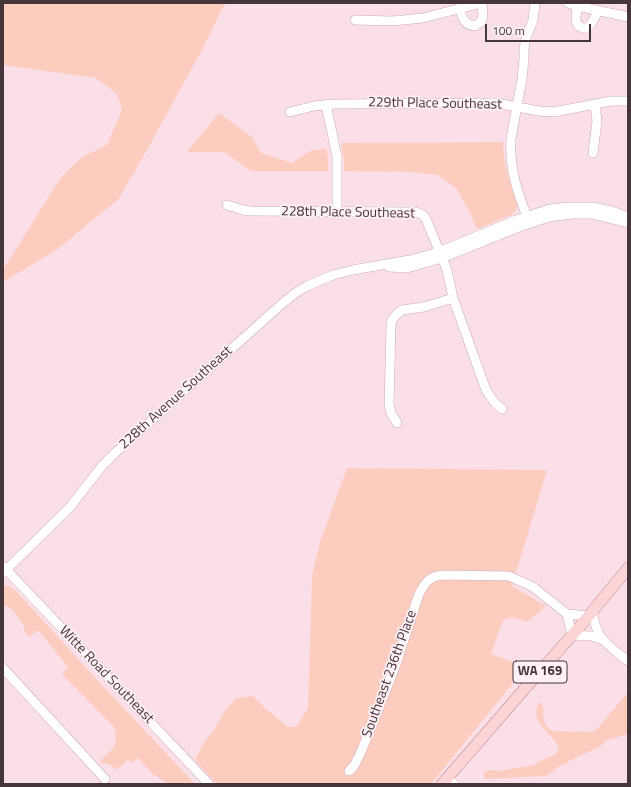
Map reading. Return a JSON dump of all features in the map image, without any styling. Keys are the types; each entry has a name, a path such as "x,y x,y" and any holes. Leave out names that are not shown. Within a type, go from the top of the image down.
{"main road":[{"name":"WA 169","path":"448,782 591,614 628,568"}],"street":[{"path":"356,20 392,21 423,18 459,8 482,3 483,16 481,22 475,26 468,25 465,22 459,8"},
{"path":"528,220 513,175 510,160 511,139 522,79 525,44 528,30 533,20 535,3"},
{"path":"598,11 589,26 583,28 577,23 573,5 628,17"},
{"name":"229th Place Southeast","path":"290,112 326,104 496,103 539,111 554,112 610,101 628,101"},
{"path":"326,104 336,157 337,211"},
{"path":"593,153 596,121 595,104"},
{"name":"228th Place Southeast","path":"227,205 250,211 419,213 429,225 450,277 453,298 486,390 495,403 502,409"},
{"name":"228th Avenue Southeast","path":"4,570 70,507 102,466 115,453 297,292 319,280 343,272 441,255 528,220 550,209 569,206 592,207 612,211 628,217"},
{"name":"228th Avenue Southeast","path":"528,220 572,214 592,214 628,223"},
{"path":"397,423 388,405 392,320 402,310 424,307 453,298"},
{"name":"Witte Road Southeast","path":"4,570 209,784"},
{"name":"Southeast 236th Place","path":"349,771 354,766 361,752 395,667 422,587 431,578 437,575 509,576 533,587 567,614"},
{"path":"603,640 592,636 572,635 567,614 591,614 603,640 628,661"},
{"path":"3,668 105,779"}],"shaded area":[{"path":"3,3 225,3 203,48 118,200 58,249 3,282 3,270 61,177 82,157 107,145 122,110 117,94 96,78 3,65"},
{"path":"219,113 252,137 261,153 292,163 310,151 326,148 328,171 251,171 224,152 187,152"},
{"path":"503,142 503,150 509,181 517,207 515,212 511,215 477,229 457,189 438,175 410,172 344,171 341,143"},
{"path":"347,468 547,470 512,586 546,606 527,622 512,617 503,620 491,654 519,664 531,661 431,784 217,784 195,760 203,744 215,728 224,712 236,698 253,696 288,727 297,726 308,708 312,576 320,542"},
{"path":"3,586 9,586 16,591 195,784 168,784 153,774 138,758 132,763 128,759 117,770 110,765 102,764 100,761 114,747 116,739 114,727 62,674 68,667 38,630 30,637 25,633 24,626 14,612 9,607 3,605"},
{"path":"628,692 628,734 605,741 599,747 569,761 565,765 560,765 546,776 484,778 484,772 534,765 556,754 559,750 554,740 544,729 537,717 536,710 539,703 542,705 544,721 549,729 553,731 591,732 597,729"}]}
